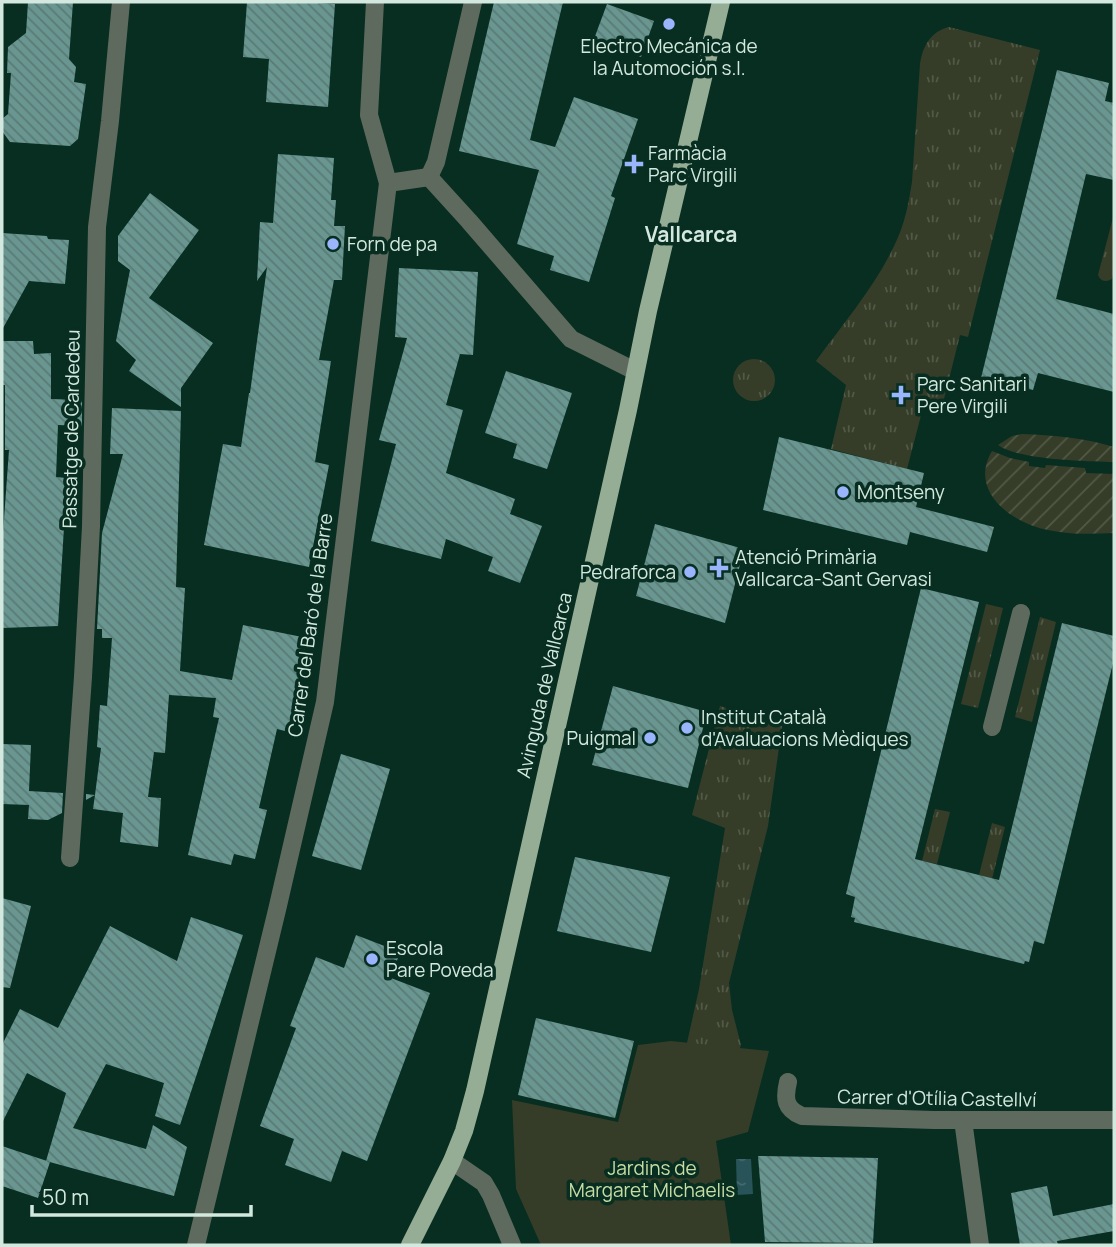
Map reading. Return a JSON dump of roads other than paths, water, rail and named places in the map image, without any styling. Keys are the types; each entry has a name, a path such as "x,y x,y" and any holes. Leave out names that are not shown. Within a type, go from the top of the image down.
{"main road":[{"name":"Avinguda de Vallcarca","path":"410,1245 452,1161 475,1091 648,311 721,2"}],"street":[{"name":"Passatge de Cardedeu","path":"70,858 91,526 97,227 121,2"},
{"name":"Carrer del Baró de la Barre","path":"196,1245 325,702 388,183 369,115 375,2"},
{"path":"429,177 436,162 473,2"},
{"path":"388,183 429,177"},
{"path":"429,177 571,339 635,371"},
{"path":"992,727 1021,613"},
{"name":"Carrer d'Otília Castellví","path":"788,1082 786,1101 795,1113 802,1116 1114,1120"},
{"path":"963,1120 980,1245"},
{"path":"452,1161 484,1183 512,1245"}],"water":[{"path":"736,1159 751,1159 753,1194 737,1195"}],"place":[{"name":"Electro Mecánica de la Automoción s.l.","path":"669,24"},
{"name":"Farmàcia Parc Virgili","path":"634,164"},
{"name":"Forn de pa","path":"333,244"},
{"name":"Parc Sanitari Pere Virgili","path":"901,395"},
{"name":"Montseny","path":"843,492"},
{"name":"Atenció Primària Vallcarca-Sant Gervasi","path":"719,568"},
{"name":"Pedraforca","path":"690,572"},
{"name":"Institut Català d'Avaluacions Mèdiques","path":"687,728"},
{"name":"Puigmal","path":"650,738"},
{"name":"Escola Pare Poveda","path":"372,959"}],"district":[{"name":"Vallcarca","path":"691,235"}],"park label":[{"name":"Jardins de Margaret Michaelis","path":"652,1179"}]}
